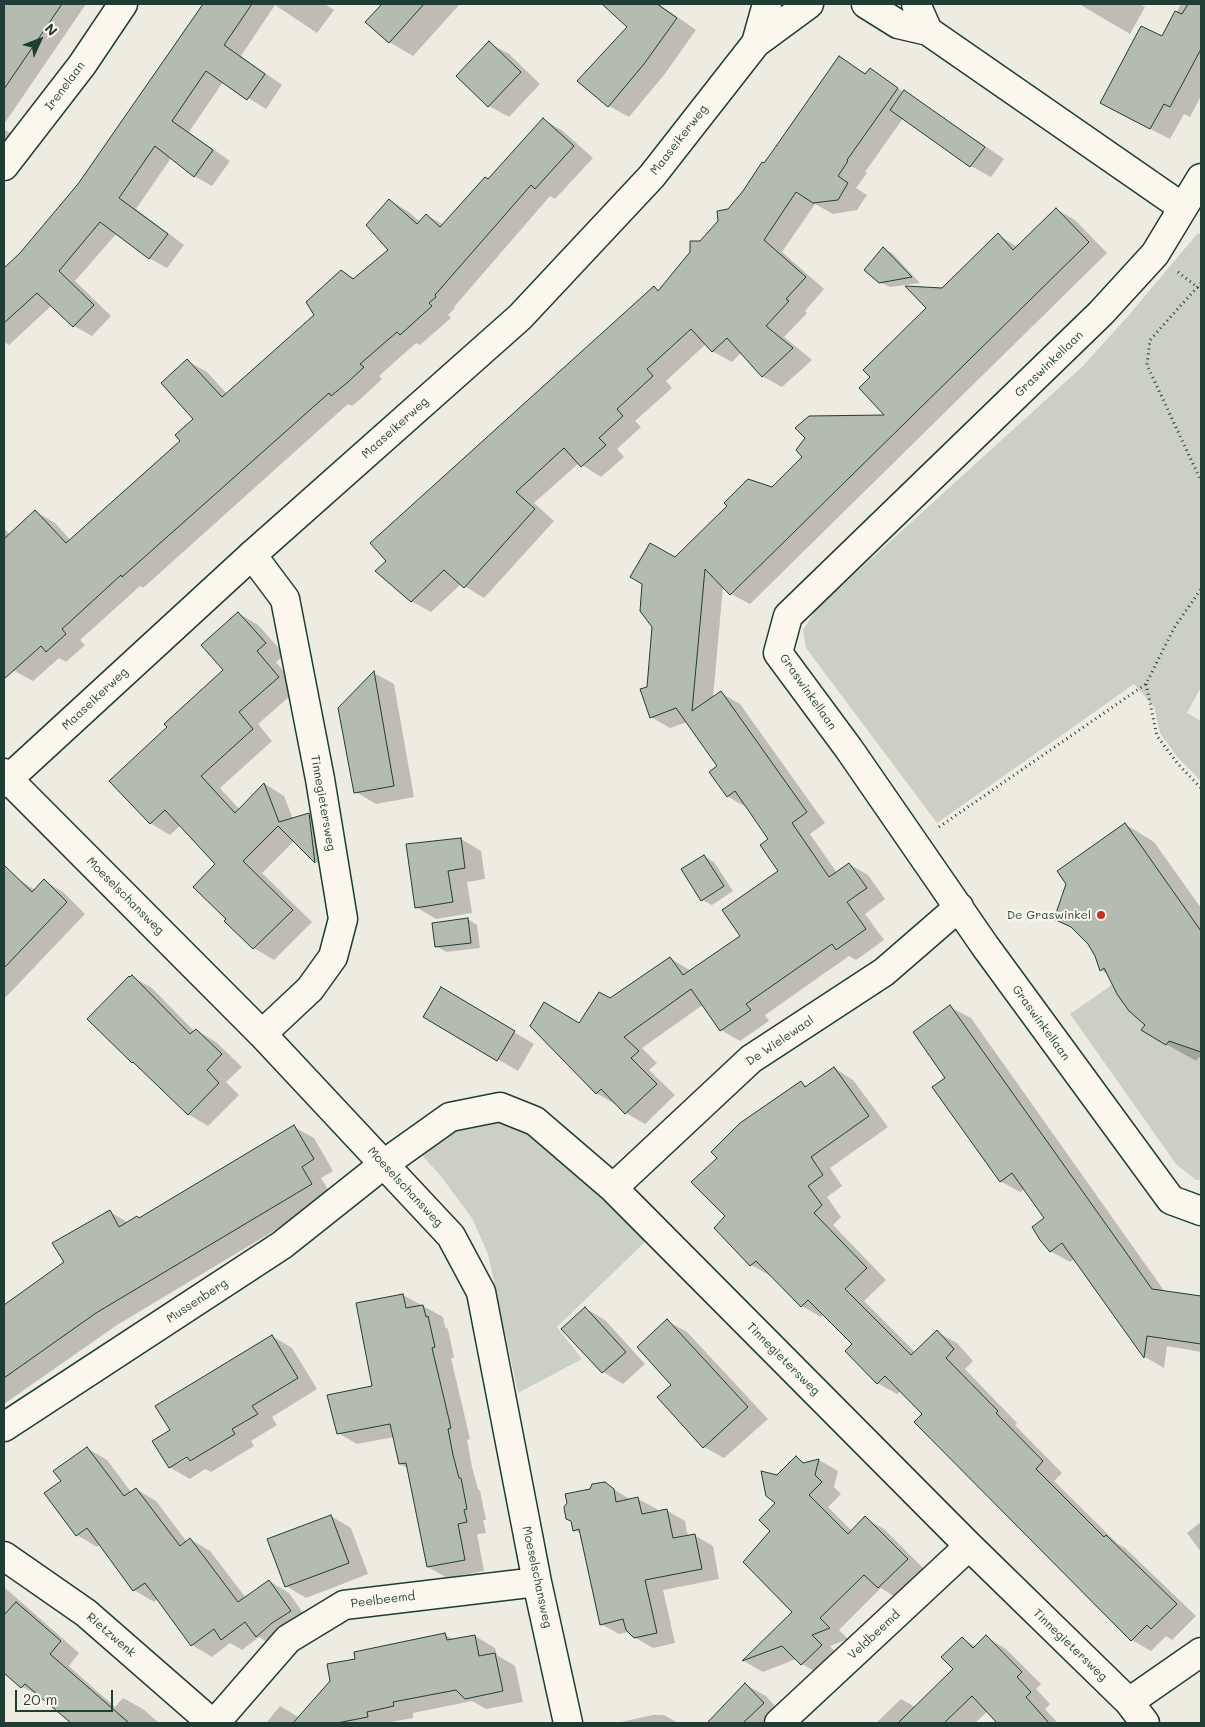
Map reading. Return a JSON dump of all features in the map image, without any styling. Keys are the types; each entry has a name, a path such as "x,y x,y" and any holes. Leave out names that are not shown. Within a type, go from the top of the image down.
{"street":[{"name":"Irenelaan","path":"4,166 82,65 123,4"},
{"name":"Maaseikerweg","path":"756,43 767,4"},
{"name":"Maaseikerweg","path":"5,778 520,317 652,176 756,43 809,4"},
{"path":"866,4 898,24 928,31 1182,207"},
{"path":"916,4 928,31"},
{"name":"Graswinkellaan","path":"1201,178 1154,254 1101,313 788,616 778,653 849,749 985,946 1171,1200 1201,1211"},
{"name":"Tinnegietersweg","path":"252,555 285,599 320,779 343,920 333,957 310,989 262,1034"},
{"name":"Moeselschansweg","path":"5,778 262,1034 451,1236 481,1292 537,1582 568,1723"},
{"name":"De Wielewaal","path":"612,1188 751,1059 884,972 959,907"},
{"name":"Tinnegietersweg","path":"384,1164 450,1117 500,1107 535,1121 612,1188 1137,1713"},
{"name":"Mussenberg","path":"4,1427 282,1246 384,1164"},
{"name":"Veldbeemd","path":"779,1723 969,1546"},
{"name":"Rietzwenk","path":"4,1556 86,1613 214,1723"},
{"name":"Peelbeemd","path":"214,1723 288,1639 344,1605 537,1582"},
{"path":"1137,1713 1201,1652"}],"path":[{"path":"1201,283 1150,340 1148,364 1201,481"},
{"path":"915,844 1146,684 1174,628 1201,589"},
{"path":"1146,684 1156,736 1178,764 1201,788"}],"shaded area":[{"path":"1198,233 1201,235 1201,687 1187,713 1201,721 1201,781 1179,759 1160,733 1154,707 1134,684 937,823 806,648 803,630 817,608 1083,366"},
{"path":"1116,982 1198,1047 1201,1047 1201,1180 1196,1180 1176,1164 1070,1014"},
{"path":"471,1119 511,1124 542,1141 646,1241 557,1327 582,1359 518,1393 488,1254 472,1218 440,1175 419,1152"}],"building":[{"path":"4,4 62,4 4,89"},
{"path":"203,4 252,4 224,45 265,74 247,100 206,71 172,121 213,150 194,177 155,146 119,198 168,234 149,259 100,222 59,271 94,305 73,327 37,293 4,323 4,268 20,253 78,184"},
{"path":"382,4 424,4 389,43 365,22"},
{"path":"602,4 657,4 677,18 644,64 608,107 577,81 627,27"},
{"path":"1188,4 1201,4 1201,49 1170,107 1164,104 1150,129 1100,103 1141,26 1162,36 1175,11 1182,14"},
{"path":"489,41 521,72 488,107 456,76"},
{"path":"839,56 865,74 870,68 898,88 847,160 838,176 848,183 838,200 813,203 796,192 764,240 806,277 786,299 789,301 766,326 793,348 762,377 727,338 712,352 691,329 647,369 653,376 617,409 623,416 599,438 606,445 581,467 564,448 516,492 535,509 464,588 444,570 411,602 375,571 386,561 370,543 654,286 658,291 690,252 690,241 700,241 718,221 717,211 728,209 743,191"},
{"path":"904,90 985,147 970,167 890,110"},
{"path":"543,118 574,146 535,189 531,185 435,295 436,297 429,303 432,306 400,335 397,332 360,364 364,367 348,382 331,396 329,393 122,577 121,575 62,629 66,634 46,652 41,646 4,679 4,539 35,510 66,543 180,441 175,435 193,419 161,383 187,359 222,397 314,315 306,302 341,270 353,279 388,250 366,225 389,199 417,224 426,214 440,227 485,177 488,179"},
{"path":"1056,208 1089,242 730,595 705,569 692,711 721,691 807,812 792,823 829,877 849,863 867,888 847,902 866,929 836,950 832,944 746,1004 751,1010 720,1031 691,989 624,1037 639,1051 631,1058 657,1084 625,1114 601,1089 596,1094 530,1026 544,1002 579,1023 599,992 610,998 670,957 683,975 740,936 722,910 778,871 760,845 768,839 735,791 727,797 709,772 717,766 676,708 650,718 640,689 647,687 652,627 640,611 642,584 630,577 650,543 675,557 727,506 724,503 748,479 772,487 802,457 796,450 805,438 795,428 809,416 884,415 859,388 870,377 863,370 926,308 905,286 942,288 998,233 1013,250"},
{"path":"883,247 912,277 879,283 864,270"},
{"path":"238,612 266,643 257,651 279,677 239,712 253,729 201,776 235,813 264,783 279,822 309,813 315,863 278,826 243,861 293,910 253,949 193,887 215,864 165,810 150,824 109,781 167,727 164,724 223,670 201,645"},
{"path":"374,671 394,786 354,793 338,708"},
{"path":"1125,823 1201,931 1201,1052 1169,1041 1166,1045 1141,1030 1145,1025 1129,1011 1117,994 1104,968 1100,971 1095,956 1088,944 1071,927 1054,919 1066,884 1057,871"},
{"path":"461,838 465,868 448,871 453,902 415,908 406,844"},
{"path":"704,855 724,886 701,901 681,869"},
{"path":"4,865 32,892 44,879 67,902 4,968"},
{"path":"468,918 471,943 435,947 432,923"},
{"path":"132,975 190,1034 196,1029 222,1054 207,1070 219,1083 188,1115 87,1019"},
{"path":"441,987 515,1031 497,1061 423,1017"},
{"path":"950,1005 1152,1289 1201,1296 1201,1344 1147,1336 1144,1358 1062,1243 1050,1252 1040,1240 1032,1227 1044,1218 1012,1173 1000,1182 932,1087 945,1078 913,1032"},
{"path":"834,1067 869,1116 811,1157 823,1175 808,1186 822,1205 814,1213 867,1268 845,1289 911,1355 937,1330 954,1349 946,1358 998,1411 996,1413 1043,1461 1036,1469 1104,1537 1106,1535 1177,1604 1151,1629 1147,1625 1131,1641 914,1422 922,1414 885,1376 877,1384 845,1351 852,1344 808,1300 801,1307 756,1261 750,1266 714,1228 725,1216 691,1182 717,1158 711,1152 740,1123 801,1081 805,1087"},
{"path":"294,1125 314,1159 302,1167 312,1184 96,1313 4,1378 4,1305 64,1262 52,1243 110,1210 119,1227 137,1216 139,1218"},
{"path":"403,1294 406,1308 423,1305 426,1317 428,1316 435,1347 432,1348 451,1428 448,1429 453,1455 459,1478 461,1478 467,1509 464,1510 467,1522 458,1524 465,1560 427,1567 406,1463 399,1464 390,1424 337,1434 327,1395 372,1386 356,1303"},
{"path":"585,1307 626,1352 602,1373 561,1329"},
{"path":"667,1319 748,1407 703,1448 657,1397 671,1385 637,1347"},
{"path":"272,1335 298,1378 252,1406 258,1414 232,1429 235,1434 190,1461 187,1457 169,1468 152,1441 170,1430 155,1406"},
{"path":"87,1447 124,1496 136,1488 180,1546 190,1538 238,1602 269,1580 291,1611 272,1623 256,1637 245,1622 221,1640 214,1629 191,1646 145,1583 133,1591 87,1528 76,1536 44,1493 61,1481 53,1471"},
{"path":"796,1456 803,1463 819,1459 815,1475 822,1482 809,1495 848,1534 865,1516 908,1559 878,1588 864,1575 820,1618 830,1628 812,1635 822,1645 801,1665 782,1646 742,1661 792,1612 743,1562 770,1531 759,1520 775,1503 766,1496 761,1471 777,1475"},
{"path":"605,1482 614,1489 616,1502 638,1497 642,1514 667,1509 673,1538 695,1534 702,1569 645,1580 657,1633 634,1638 626,1630 623,1619 600,1625 579,1529 573,1531 571,1521 566,1519 564,1507 567,1503 565,1494 590,1489 592,1484"},
{"path":"331,1515 349,1563 285,1587 267,1539"},
{"path":"16,1602 61,1641 50,1654 129,1723 71,1723 25,1684 21,1688 4,1673 4,1615"},
{"path":"445,1633 447,1640 475,1635 479,1656 495,1653 503,1691 465,1699 456,1690 393,1702 394,1706 367,1712 368,1717 337,1723 293,1723 330,1681 327,1664 355,1659 354,1652"},
{"path":"986,1635 1022,1672 1017,1677 1031,1692 1026,1697 1049,1723 997,1723 972,1696 944,1723 898,1723 953,1669 941,1657 962,1637 973,1648"},
{"path":"745,1683 764,1703 743,1723 707,1723"}],"place":[{"name":"De Graswinkel","path":"1101,915"}]}
